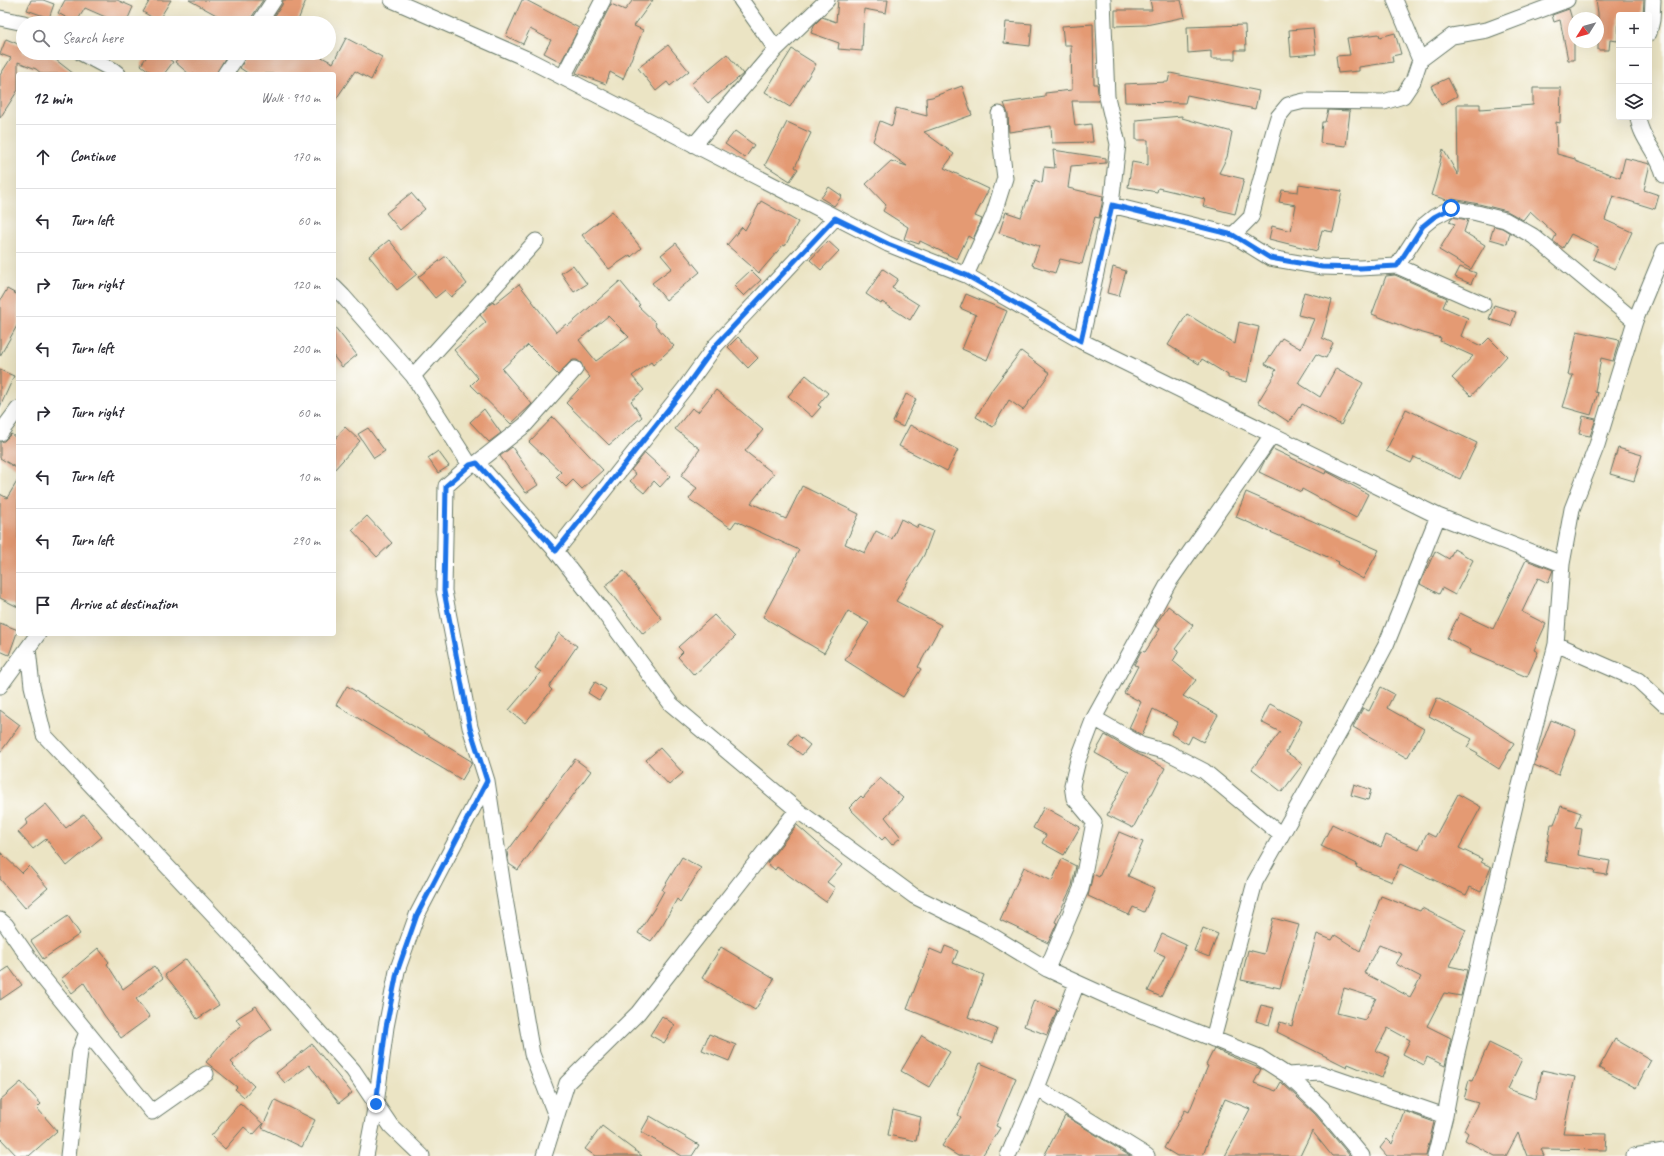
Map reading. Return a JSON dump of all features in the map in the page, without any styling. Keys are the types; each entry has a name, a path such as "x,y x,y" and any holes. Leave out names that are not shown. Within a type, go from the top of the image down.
{"street":[{"path":"264,16 274,0"},
{"path":"392,0 525,58 888,244 966,275 1081,341 1438,516 1562,564"},
{"path":"563,77 603,0"},
{"path":"741,0 776,49"},
{"path":"694,145 776,49 827,0"},
{"path":"1081,341 1112,205 1118,144 1107,98 1103,0"},
{"path":"1395,0 1420,60"},
{"path":"1233,235 1251,217 1274,130 1278,118 1288,105 1304,101 1384,102 1403,96 1413,81 1420,60 1452,36 1487,30 1567,0"},
{"path":"1652,20 1653,0"},
{"path":"0,18 16,21"},
{"path":"94,60 116,72"},
{"path":"226,72 234,60"},
{"path":"966,275 993,216 1005,178 1000,138 1000,114"},
{"path":"1638,120 1639,126 1662,166 1664,175"},
{"path":"1112,205 1233,235 1270,258 1322,267 1360,268 1397,266 1483,304"},
{"path":"1397,266 1423,226 1434,217 1451,208 1484,215 1505,220 1533,236 1635,321"},
{"path":"556,551 680,394 716,345 835,218"},
{"path":"413,376 536,241"},
{"path":"1435,1156 1445,1116 1456,1057 1517,797 1556,644 1562,564 1572,509 1597,445 1635,321 1664,251"},
{"path":"336,289 413,376 473,464 556,551 602,610 671,704 797,810 914,896 981,929 1047,969 1111,998 1259,1057 1287,1075 1322,1108 1362,1156"},
{"path":"556,1116 532,1054 504,893 487,781 470,728 444,591 446,486 525,425 575,369"},
{"path":"0,433 16,412"},
{"path":"1047,969 1081,889 1094,822 1074,798 1072,785 1078,760 1094,718 1169,582 1272,435"},
{"path":"1213,1039 1255,882 1386,645 1438,516"},
{"path":"0,686 37,636"},
{"path":"1556,644 1638,680 1664,704"},
{"path":"28,649 32,686 44,735 242,946 353,1070 391,1126 422,1156"},
{"path":"1094,718 1141,745 1167,752 1204,771 1281,835"},
{"path":"366,1156 376,1104 386,1027 397,972 417,915 487,781"},
{"path":"544,1156 567,1083 638,1013 797,810"},
{"path":"0,920 6,925 40,974 152,1112 206,1074"},
{"path":"1008,1156 1037,1088 1077,983"},
{"path":"68,1156 80,1051 87,1032"},
{"path":"1287,1075 1320,1073 1445,1116"},
{"path":"1037,1088 1147,1156"},
{"path":"1634,1156 1664,1151"}],"building":[{"path":"31,0 43,0 54,4 50,16 44,16 27,10"},
{"path":"65,0 117,0 133,7 129,16 103,16 85,8 80,16 63,16 58,13"},
{"path":"150,0 171,0 161,16 150,16 143,12"},
{"path":"189,0 263,0 252,16 218,16"},
{"path":"283,0 306,0 300,16 275,16 282,5"},
{"path":"522,0 526,0 579,28 561,62 544,53 551,40 530,29 523,44 506,36"},
{"path":"633,0 653,0 634,26 643,30 623,79 610,72 606,84 576,73 611,4 625,10"},
{"path":"838,0 888,0 886,13 864,9 862,51 838,49 839,43 811,33 814,25 822,17 836,22"},
{"path":"1150,0 1181,0 1185,17 1146,25 1115,26 1115,10 1152,10"},
{"path":"1596,0 1644,0 1643,12 1616,12 1616,41 1610,40 1609,50 1598,50 1598,48 1604,48 1604,12 1598,12"},
{"path":"1569,9 1568,48 1574,48 1574,60 1568,60 1560,20 1554,22 1552,15"},
{"path":"1006,22 1032,24 1030,46 1004,43"},
{"path":"1093,24 1094,84 1097,84 1099,101 1072,101 1075,126 1091,124 1093,142 1052,143 1051,126 1009,132 1008,114 1004,103 1045,97 1045,93 1072,90 1071,45 1064,45 1062,26"},
{"path":"1245,25 1246,50 1235,50 1235,59 1211,59 1211,51 1188,53 1187,27"},
{"path":"1313,28 1316,54 1291,56 1289,30"},
{"path":"1395,33 1401,54 1392,56 1393,62 1359,67 1359,71 1338,73 1336,56 1350,55 1347,38 1379,34 1380,37"},
{"path":"346,38 382,57 371,80 355,71 336,99 336,72 246,72 240,68 244,60 327,60 333,63 336,60"},
{"path":"6,39 16,43 16,60 56,60 71,72 40,72 36,69 18,62 18,72 16,72 16,93 0,118 0,75 11,58 0,54"},
{"path":"668,45 689,71 670,86 667,82 656,91 638,68"},
{"path":"792,49 816,64 790,107 765,92"},
{"path":"727,54 743,74 708,103 691,84"},
{"path":"144,60 170,60 173,62 166,72 150,72 141,65"},
{"path":"177,60 224,60 217,72 187,72 175,62"},
{"path":"1170,73 1259,91 1255,109 1187,95 1185,103 1125,102 1124,84 1168,82"},
{"path":"1448,78 1457,96 1441,105 1431,86"},
{"path":"962,86 972,115 924,132 954,154 944,168 989,189 975,216 982,219 973,239 968,236 957,259 920,241 919,244 904,239 908,227 883,211 886,205 866,184 891,161 907,166 873,141 880,121 892,126 896,108 927,116 926,98"},
{"path":"1533,88 1561,88 1560,123 1556,122 1557,154 1575,159 1575,161 1620,178 1625,158 1650,164 1644,190 1659,195 1655,209 1613,196 1605,220 1632,232 1615,269 1593,259 1598,247 1571,234 1563,248 1557,244 1553,241 1556,235 1530,211 1523,220 1507,211 1453,199 1447,200 1431,195 1443,149 1458,175 1457,104 1480,104 1480,109 1533,105"},
{"path":"1328,110 1350,111 1346,146 1320,143 1322,122 1325,122"},
{"path":"1182,116 1182,118 1232,132 1227,157 1219,173 1244,179 1235,214 1203,206 1205,199 1158,188 1157,192 1128,187 1132,162 1148,165 1148,140 1136,140 1136,120"},
{"path":"787,122 811,133 795,167 798,169 790,181 765,165"},
{"path":"735,131 754,145 745,158 725,144"},
{"path":"1053,150 1106,158 1106,163 1071,166 1068,188 1103,196 1102,204 1099,218 1095,217 1082,264 1060,259 1055,273 1032,265 1039,246 999,233 1006,212 1021,217 1035,180 1042,183 1044,167 1055,168"},
{"path":"1299,184 1342,191 1333,232 1322,230 1317,251 1269,239 1272,226 1291,231 1296,205 1279,202 1282,190 1298,192"},
{"path":"829,187 842,196 834,206 821,198"},
{"path":"411,193 425,209 400,230 386,213"},
{"path":"761,201 798,222 785,246 783,245 759,273 727,245 742,227 745,230"},
{"path":"612,211 641,248 631,257 630,255 609,269 582,235"},
{"path":"1452,217 1468,220 1464,232 1485,245 1471,269 1439,250 1455,224 1449,222"},
{"path":"1494,226 1502,228 1510,233 1507,244 1490,239"},
{"path":"389,240 417,274 397,290 369,256"},
{"path":"828,241 839,251 821,270 810,260"},
{"path":"676,243 700,272 666,300 652,283 672,268 661,255"},
{"path":"446,256 467,284 451,297 445,290 435,298 418,277"},
{"path":"573,265 587,284 574,292 561,273"},
{"path":"1113,267 1126,271 1119,296 1107,293"},
{"path":"1460,267 1476,273 1471,284 1455,277"},
{"path":"883,269 898,279 892,288 919,305 910,320 882,302 881,304 866,294"},
{"path":"751,270 761,280 744,296 734,286"},
{"path":"1395,275 1447,298 1443,307 1468,318 1461,336 1481,346 1489,338 1507,356 1471,396 1452,378 1473,356 1440,341 1441,338 1412,330 1372,314 1386,276"},
{"path":"620,281 640,305 638,306 656,323 655,325 674,346 653,365 651,362 632,376 644,390 631,401 642,417 609,445 566,403 590,377 584,370 581,363 577,360 573,360 569,363 558,375 528,345 502,369 532,404 511,424 471,385 478,378 454,350 486,322 480,315 489,305 493,302 494,304 519,284 556,332 566,324 568,326","holes":["608,316 629,337 596,361 579,340"]},
{"path":"7,289 16,294 16,328 0,356 0,301"},
{"path":"1304,292 1332,300 1322,338 1333,343 1326,358 1316,354 1298,383 1320,397 1336,368 1363,383 1341,425 1302,404 1289,422 1258,402 1276,370 1265,364 1282,338 1301,349 1314,319 1298,315"},
{"path":"966,294 1007,311 987,360 962,349 976,315 960,308"},
{"path":"1494,305 1516,312 1511,326 1489,319"},
{"path":"1187,314 1235,344 1239,322 1259,327 1247,382 1228,378 1228,375 1202,359 1199,364 1168,345"},
{"path":"336,329 357,355 342,367 336,360"},
{"path":"1577,331 1619,340 1613,361 1601,358 1595,392 1598,393 1591,415 1563,407 1573,375 1568,375"},
{"path":"738,337 758,358 748,368 728,347"},
{"path":"1021,351 1050,373 1023,410 1009,400 993,427 976,417 993,388"},
{"path":"0,370 14,376 0,407"},
{"path":"806,375 828,393 818,405 821,407 812,417 788,396"},
{"path":"716,390 763,430 745,451 774,474 751,503 786,519 802,486 859,514 845,544 865,553 876,531 892,539 901,519 918,528 919,525 933,531 924,555 896,601 941,625 918,667 921,669 903,697 845,660 869,623 848,611 824,653 763,617 799,550 736,521 731,528 689,499 697,488 681,476 700,449 675,429 692,408 698,412"},
{"path":"906,394 916,399 903,427 893,422"},
{"path":"484,409 501,433 489,442 470,422"},
{"path":"1406,409 1477,443 1460,479 1414,457 1411,463 1386,451"},
{"path":"1583,416 1596,419 1590,436 1579,434"},
{"path":"553,417 603,470 582,489 573,480 566,487 556,477 561,472 529,442"},
{"path":"910,425 958,450 947,471 899,446"},
{"path":"345,427 360,441 336,468 336,438"},
{"path":"368,428 385,451 374,458 358,434"},
{"path":"11,434 16,438 16,468 0,458 0,442 4,441"},
{"path":"512,447 538,485 526,493 500,456"},
{"path":"1618,448 1642,455 1634,481 1610,474"},
{"path":"1273,449 1325,474 1326,471 1368,494 1356,518 1302,489 1301,492 1259,472"},
{"path":"438,451 449,466 438,473 428,458"},
{"path":"645,453 670,476 660,487 654,481 644,493 630,481 636,474 631,470"},
{"path":"16,483 16,606 0,598 0,494 7,498"},
{"path":"1246,492 1379,550 1363,579 1337,564 1339,562 1236,517"},
{"path":"367,516 392,543 377,557 352,530"},
{"path":"1454,549 1473,560 1455,595 1442,588 1439,594 1420,584 1435,551 1449,559"},
{"path":"1526,560 1553,570 1548,583 1538,578 1522,612 1546,624 1534,650 1538,652 1527,677 1470,653 1471,650 1447,638 1460,613 1493,629"},
{"path":"624,571 662,619 643,634 605,586"},
{"path":"1168,606 1193,625 1175,649 1179,651 1173,661 1196,680 1183,696 1218,715 1203,742 1192,736 1188,744 1171,734 1178,722 1153,709 1142,735 1129,728 1141,702 1124,693 1138,666 1134,665 1141,651 1145,652 1160,629 1155,626"},
{"path":"714,615 735,637 694,675 678,657 683,652 678,647"},
{"path":"0,623 16,629 16,636 9,655 0,651"},
{"path":"559,633 577,646 549,687 552,690 525,723 509,710 541,672 535,668"},
{"path":"595,682 606,689 599,700 588,693"},
{"path":"347,686 471,761 472,763 462,780 336,705"},
{"path":"1381,687 1394,694 1387,708 1424,729 1407,758 1353,727 1363,708 1369,711"},
{"path":"1437,698 1475,718 1514,743 1499,769 1477,755 1478,753 1467,747 1472,739 1429,716"},
{"path":"1270,704 1302,721 1286,752 1303,764 1282,792 1252,769 1280,732 1261,722"},
{"path":"0,710 20,725 0,753"},
{"path":"1551,720 1576,730 1558,775 1534,765"},
{"path":"796,734 810,745 802,755 788,744"},
{"path":"1105,735 1165,768 1133,828 1107,815 1129,772 1095,753"},
{"path":"660,748 683,773 669,785 646,760"},
{"path":"575,759 591,771 518,870 509,864 507,852"},
{"path":"880,778 903,798 885,817 901,837 892,845 885,837 882,840 849,808 861,796 863,798"},
{"path":"1354,784 1371,790 1368,800 1351,795"},
{"path":"1458,794 1481,807 1459,848 1482,859 1481,862 1491,867 1481,892 1470,887 1466,895 1400,864 1392,882 1356,867 1357,864 1321,846 1332,824 1381,847 1386,835 1419,849 1427,833 1435,837"},
{"path":"46,804 66,828 84,814 102,837 67,866 46,839 33,849 18,832 28,823 26,820"},
{"path":"1561,806 1581,813 1575,828 1582,829 1578,855 1610,861 1607,875 1594,873 1595,870 1545,862 1551,824 1554,824"},
{"path":"1044,807 1080,827 1064,855 1042,843 1046,835 1033,828"},
{"path":"797,825 842,865 827,882 835,888 826,902 777,867 775,870 767,863"},
{"path":"1119,832 1143,842 1128,876 1155,888 1144,912 1133,907 1129,915 1088,896 1093,874 1099,877"},
{"path":"0,852 22,873 29,866 48,888 25,908 0,879"},
{"path":"682,857 701,868 680,902 677,899 663,924 651,941 638,933 654,909 664,891 662,890"},
{"path":"1062,859 1076,866 1072,886 1055,922 1057,923 1048,943 1000,920 1024,867 1052,881"},
{"path":"1381,896 1420,911 1422,908 1466,930 1449,966 1467,970 1461,996 1444,993 1427,1026 1451,1038 1445,1066 1427,1057 1424,1065 1403,1054 1410,1040 1388,1028 1376,1051 1390,1057 1382,1078 1348,1064 1347,1067 1277,1032 1280,1022 1292,1026 1317,934 1332,940 1335,935 1360,951","holes":["1379,945 1402,954 1396,964 1421,977 1410,997 1364,973","1344,988 1376,998 1365,1020 1337,1013"]},
{"path":"68,916 80,934 43,959 31,941"},
{"path":"1273,918 1299,925 1280,988 1241,980 1248,950 1264,954"},
{"path":"1203,928 1218,934 1209,957 1194,951"},
{"path":"1162,934 1186,945 1161,997 1148,991 1165,956 1154,951"},
{"path":"945,946 958,951 953,963 984,975 968,1017 997,1029 992,1043 907,1009 930,949 942,954"},
{"path":"721,947 774,979 755,1010 702,978"},
{"path":"98,948 109,962 107,964 123,989 154,966 163,978 136,999 150,1017 121,1038 104,1015 84,983 72,993 61,979"},
{"path":"186,959 219,1005 197,1019 182,995 165,975"},
{"path":"9,967 22,985 0,1000 0,973"},
{"path":"1034,1000 1057,1010 1047,1035 1024,1026"},
{"path":"1261,1005 1274,1008 1269,1025 1256,1021"},
{"path":"256,1006 272,1029 231,1062 234,1065 233,1066 254,1086 244,1097 235,1089 237,1087 206,1062 224,1040 241,1026 236,1019"},
{"path":"662,1016 675,1025 664,1043 650,1035"},
{"path":"709,1034 736,1045 729,1061 702,1050"},
{"path":"922,1035 950,1052 929,1087 901,1071"},
{"path":"1615,1039 1651,1060 1636,1088 1599,1068"},
{"path":"1489,1043 1522,1059 1508,1089 1536,1099 1542,1070 1575,1077 1563,1133 1607,1134 1606,1150 1541,1149 1544,1156 1527,1156 1518,1133 1506,1156 1495,1156 1465,1140 1468,1133 1464,1130 1478,1103 1464,1099 1469,1080 1472,1081"},
{"path":"312,1044 352,1093 339,1103 309,1065 285,1083 276,1073"},
{"path":"1214,1049 1261,1069 1254,1083 1276,1091 1281,1082 1315,1114 1350,1156 1332,1156 1312,1131 1300,1156 1225,1156 1250,1109 1225,1099 1203,1156 1177,1156 1164,1148 1185,1110 1189,1112 1208,1066 1206,1065"},
{"path":"980,1063 1016,1078 996,1126 1000,1128 982,1156 958,1156 942,1146 961,1117 958,1115"},
{"path":"21,1082 41,1104 37,1108 57,1131 29,1156 17,1156 0,1138 0,1100"},
{"path":"275,1100 315,1120 302,1147 262,1128"},
{"path":"240,1103 263,1124 253,1135 244,1127 225,1149 211,1136"},
{"path":"893,1110 921,1117 916,1141 888,1135"},
{"path":"1404,1111 1434,1122 1426,1156 1387,1156 1380,1148 1387,1139 1392,1144"},
{"path":"650,1116 699,1145 692,1156 682,1156 641,1132"},
{"path":"1065,1116 1072,1120 1130,1156 1044,1156"},
{"path":"602,1126 642,1156 595,1156 585,1149"}],"route":[{"path":"376,1104 386,1027 397,972 417,915 487,781 470,728 444,591 446,486 470,465 477,463 556,551 685,388 716,345 835,218 888,244 966,275 1081,341 1112,205 1233,235 1270,258 1322,267 1360,268 1397,266 1423,226 1434,217 1451,208"}]}
